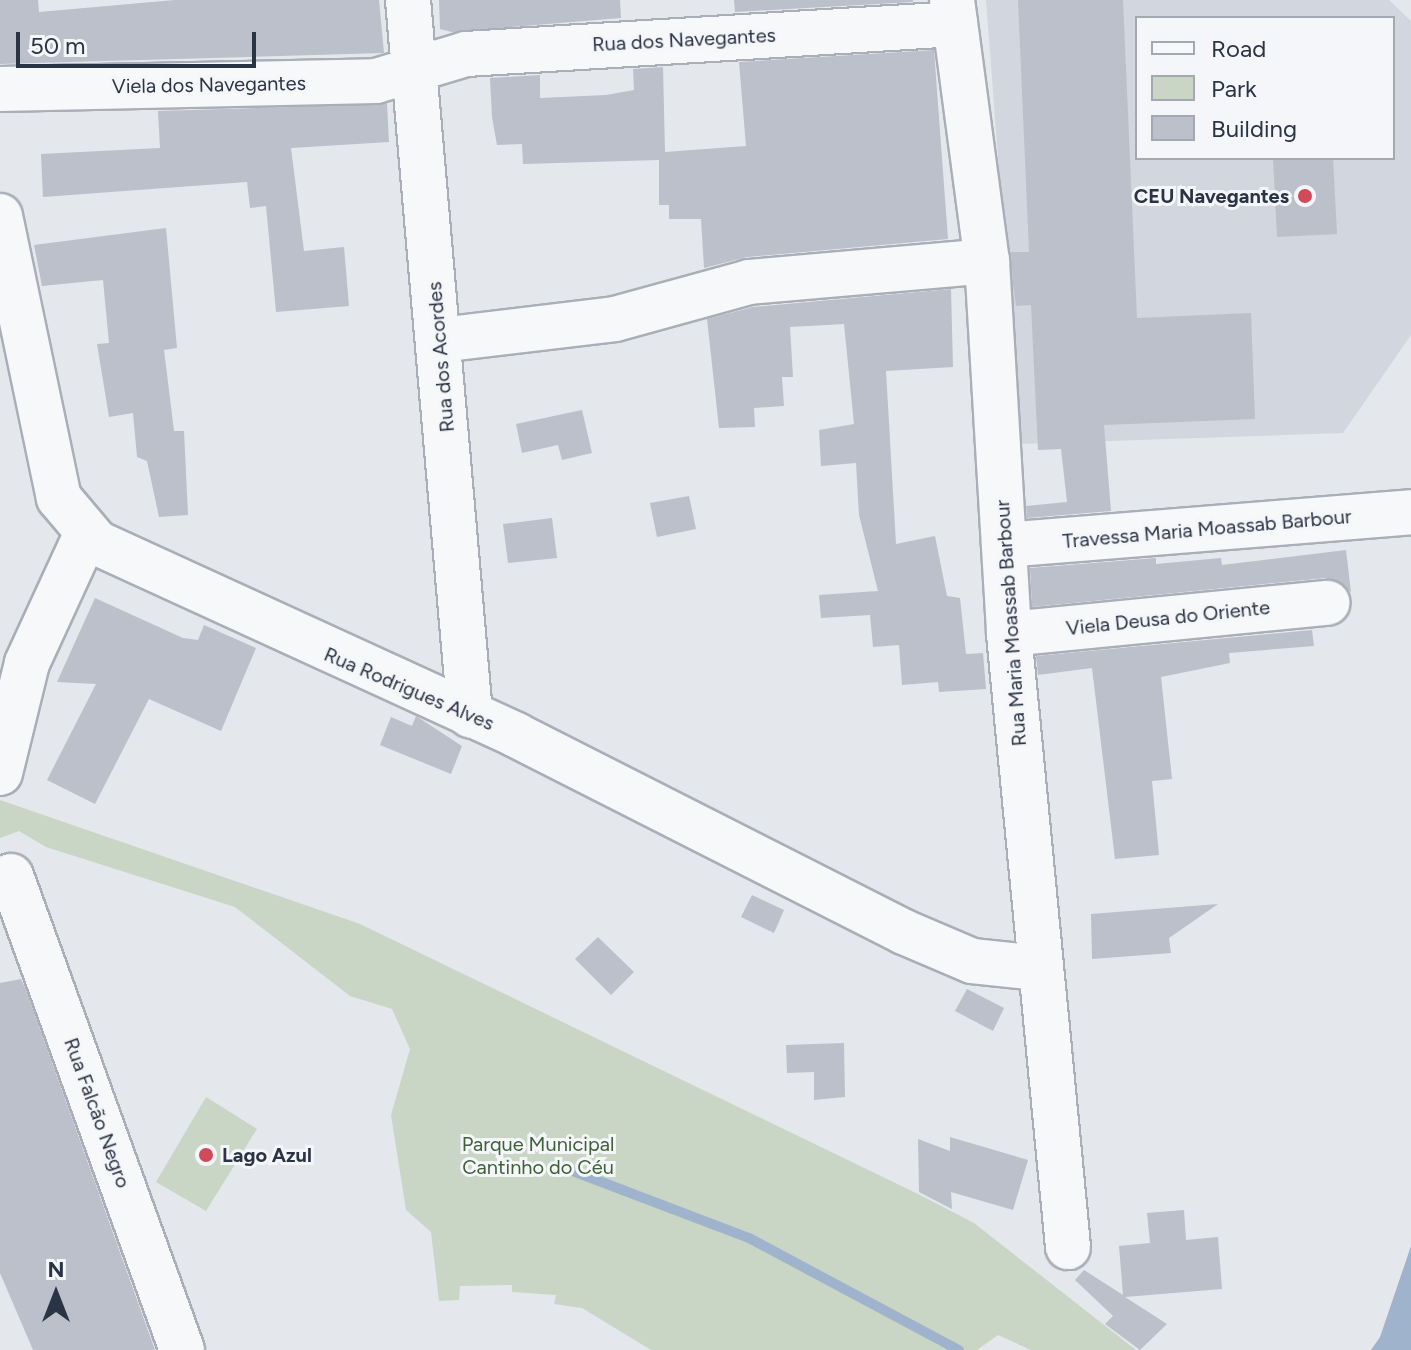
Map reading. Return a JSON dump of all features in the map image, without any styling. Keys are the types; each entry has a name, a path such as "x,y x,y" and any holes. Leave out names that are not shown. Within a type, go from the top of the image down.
{"street":[{"name":"Rua dos Acordes","path":"408,0 440,340 470,715"},
{"name":"Rua dos Navegantes","path":"415,64 466,54 954,12"},
{"name":"Rua Maria Moassab Barbour","path":"954,12 987,261 1009,634 1068,1247"},
{"name":"Viela dos Navegantes","path":"0,89 376,81 415,64"},
{"name":"Rua Rodrigues Alves","path":"0,216 59,498 86,535 163,579 470,715 904,932 972,961 1039,968"},
{"path":"440,340 615,319 749,282 987,261"},
{"name":"Travessa Maria Moassab Barbour","path":"1004,545 1411,512"},
{"path":"0,773 13,666 86,535"},
{"name":"Viela Deusa do Oriente","path":"1009,634 1327,603"},
{"name":"Rua Falcão Negro","path":"11,876 182,1350"}],"shaded area":[{"path":"986,0 1389,0 1411,21 1411,335 1343,433 1020,444"}],"green space":[{"name":"Parque Municipal Cantinho do Céu","path":"0,800 360,924 918,1194 974,1223 1136,1350 1031,1350 998,1335 977,1350 651,1350 582,1308 554,1304 556,1295 512,1292 512,1285 460,1286 459,1300 439,1301 431,1232 406,1210 391,1115 410,1049 392,1009 350,996 235,907 46,847 19,831 0,838"},
{"name":"Lago Azul","path":"206,1097 257,1129 206,1211 156,1182"}],"water":[{"path":"1411,1246 1411,1350 1371,1350 1380,1337"}],"building":[{"path":"0,0 38,0 39,12 175,0 379,0 384,53 0,64"},
{"path":"439,0 620,0 621,18 452,32 440,29"},
{"path":"734,0 913,0 913,2 735,12"},
{"path":"1018,0 1123,0 1137,318 1251,313 1255,419 1104,425 1111,511 1027,518 1026,506 1067,502 1061,449 1038,450 1031,305 1016,306 1013,284 1011,252 1029,252"},
{"path":"934,50 948,239 747,257 704,268 701,219 669,219 669,205 659,205 659,160 523,164 522,144 497,145 490,78 540,75 540,98 606,95 634,90 633,69 663,67 665,152 746,146 739,62"},
{"path":"387,104 389,142 291,148 304,251 344,247 349,306 276,312 266,206 250,208 247,182 43,197 41,154 160,148 158,111"},
{"name":"CEU Navegantes","path":"1273,160 1333,160 1337,234 1277,237"},
{"path":"166,228 177,348 164,350 174,431 184,431 188,515 159,517 147,461 137,457 133,413 109,417 97,344 109,343 103,280 42,286 34,245"},
{"path":"951,289 953,367 886,371 896,544 935,536 947,596 960,598 966,654 983,653 986,689 939,692 938,682 902,685 899,645 873,647 870,615 821,618 819,595 878,591 859,515 856,463 821,466 819,430 854,424 844,324 790,327 793,377 782,377 784,406 754,408 755,427 719,428 707,319 753,307"},
{"path":"582,410 592,453 562,460 558,445 522,453 516,424"},
{"path":"689,496 696,529 657,537 650,503"},
{"path":"552,518 557,558 508,563 503,524"},
{"path":"1346,550 1351,592 1325,578 1032,607 1030,568 1156,558 1156,564 1221,558 1222,565"},
{"path":"95,598 183,638 198,640 204,625 256,648 221,731 149,699 95,804 47,780 96,684 57,682"},
{"path":"1312,630 1314,646 1229,653 1230,663 1161,677 1172,779 1152,781 1159,855 1115,859 1092,668 1038,675 1036,656"},
{"path":"416,716 462,746 451,774 380,745 391,717 412,726"},
{"path":"752,895 784,910 774,933 741,917"},
{"path":"1218,904 1169,938 1171,953 1092,959 1091,914"},
{"path":"598,937 634,972 611,995 575,959"},
{"path":"21,979 155,1350 33,1350 0,1273 0,983"},
{"path":"967,989 1004,1008 993,1031 955,1011"},
{"path":"844,1043 845,1097 814,1100 814,1072 787,1073 786,1045"},
{"path":"950,1137 1028,1160 1013,1210 951,1192 952,1209 919,1192 918,1139 950,1151"},
{"path":"1184,1210 1186,1240 1218,1237 1222,1289 1125,1297 1167,1324 1140,1350 1105,1324 1113,1316 1075,1280 1084,1270 1123,1295 1119,1246 1150,1243 1147,1213"}],"waterway":[{"path":"570,1170 749,1238 959,1350"}],"place":[{"name":"CEU Navegantes","path":"1305,196"},
{"name":"Lago Azul","path":"206,1155"}]}
